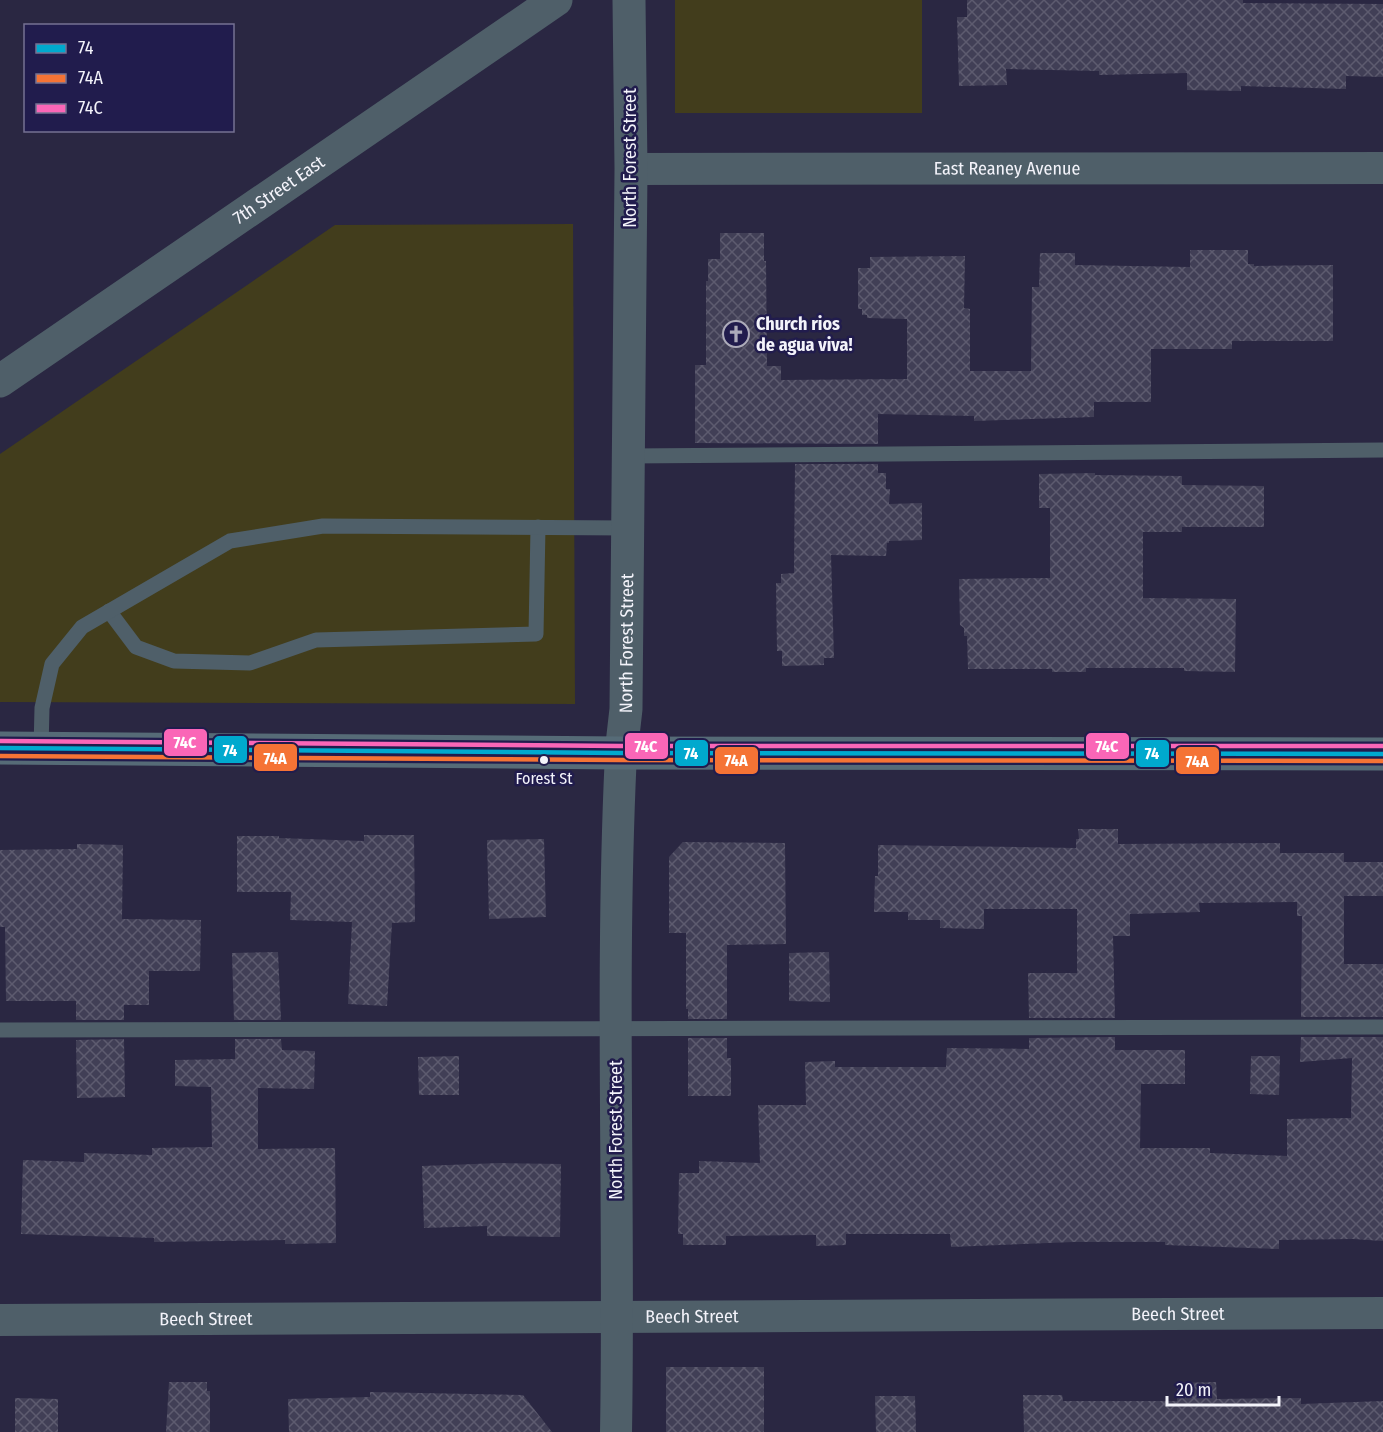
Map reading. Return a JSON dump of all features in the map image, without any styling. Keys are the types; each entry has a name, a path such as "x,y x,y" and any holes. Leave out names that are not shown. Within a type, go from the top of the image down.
{"main road":[{"path":"0,748 621,753 1383,754"}],"street":[{"name":"7th Street East","path":"0,381 556,0"},
{"name":"North Forest Street","path":"616,1432 618,1316 616,1030 621,753 626,709 628,528 631,169 629,0"},
{"name":"East Reaney Avenue","path":"631,169 1383,168"},
{"name":"Beech Street","path":"0,1320 1383,1313"}],"lane":[{"path":"628,456 1383,450"},
{"path":"41,749 42,708 52,664 82,627 230,541 323,526 628,528"},
{"path":"110,611 136,647 174,661 250,663 316,640 536,634 538,527"},
{"path":"0,1030 1383,1027"}],"shaded area":[{"path":"675,0 922,0 922,113 675,113"},
{"path":"573,224 575,704 0,702 0,454 335,225"}],"building":[{"path":"967,0 1243,0 1243,3 1383,4 1383,77 1346,76 1346,89 1241,86 1241,91 1187,90 1187,73 1099,75 1099,71 1006,69 1007,85 959,86 957,17 967,17"},
{"path":"720,233 764,233 767,366 781,366 781,380 907,379 907,319 867,318 867,315 862,315 862,309 858,309 858,268 870,268 870,257 965,256 964,308 970,309 970,371 1031,371 1032,287 1039,287 1040,253 1075,253 1075,265 1190,267 1190,250 1248,250 1248,264 1254,264 1254,266 1333,265 1333,341 1232,341 1232,349 1151,349 1151,402 1094,402 1094,417 974,421 974,416 878,414 878,444 695,443 695,365 706,365 708,259 720,259"},
{"path":"795,464 878,464 878,473 886,473 886,489 890,489 889,504 922,503 922,540 889,541 886,556 831,555 834,658 824,658 824,665 782,666 782,651 777,651 776,583 781,583 781,574 794,573"},
{"path":"1095,473 1095,475 1182,476 1182,485 1264,486 1264,527 1182,527 1182,532 1143,532 1143,598 1236,599 1235,672 1184,671 1184,668 1086,668 1086,672 1052,672 1052,669 968,669 967,636 964,636 964,628 960,625 959,579 1050,578 1050,508 1039,508 1039,474"},
{"path":"1078,829 1118,829 1118,844 1280,843 1280,853 1344,853 1344,862 1383,862 1383,896 1344,896 1344,964 1383,964 1383,1017 1301,1017 1302,916 1297,916 1297,902 1199,903 1200,912 1130,914 1130,936 1113,936 1115,1018 1029,1018 1028,973 1077,973 1077,909 984,909 984,929 940,928 940,920 908,920 908,912 874,912 875,876 878,876 878,845 1076,848 1076,839 1079,839"},
{"path":"364,835 414,835 415,922 392,923 387,1006 348,1004 352,922 290,920 291,892 237,892 237,836 364,841"},
{"path":"544,839 546,917 489,919 487,840"},
{"path":"683,842 785,843 786,944 727,945 727,1019 688,1019 686,933 669,933 669,857"},
{"path":"77,844 123,845 122,919 201,920 200,971 149,971 149,1005 124,1005 124,1020 76,1020 76,1001 6,1001 5,927 0,927 0,850 77,849"},
{"path":"278,952 281,1020 234,1020 232,953"},
{"path":"829,952 830,1002 789,1001 789,953"},
{"path":"1115,1037 1115,1050 1185,1050 1185,1084 1141,1084 1140,1148 1210,1148 1210,1153 1287,1156 1287,1119 1351,1118 1352,1058 1300,1062 1301,1037 1383,1037 1383,1241 1279,1240 1279,1249 1165,1245 1165,1242 1074,1242 951,1247 950,1234 846,1234 846,1245 816,1246 816,1235 726,1236 726,1245 683,1245 683,1234 678,1234 679,1173 699,1173 699,1161 760,1163 758,1105 806,1105 805,1062 835,1061 835,1067 946,1067 947,1048 1029,1049 1029,1038"},
{"path":"688,1038 727,1038 727,1058 731,1058 731,1096 688,1096"},
{"path":"124,1039 125,1097 77,1098 76,1040"},
{"path":"235,1039 281,1039 282,1050 315,1051 314,1089 258,1088 258,1149 335,1148 336,1243 285,1244 285,1240 154,1242 154,1238 21,1234 23,1160 84,1162 84,1153 152,1155 152,1148 212,1147 211,1087 175,1086 175,1060 235,1059"},
{"path":"459,1056 459,1095 419,1095 418,1057"},
{"path":"1251,1056 1280,1056 1279,1095 1250,1094"},
{"path":"500,1163 561,1164 560,1237 487,1236 487,1226 424,1228 422,1166"},
{"path":"666,1367 764,1367 764,1432 666,1432"},
{"path":"169,1382 207,1382 207,1391 210,1391 210,1432 166,1432"},
{"path":"1216,1382 1217,1399 1301,1398 1301,1404 1383,1401 1383,1432 1024,1432 1023,1395 1062,1395 1063,1401 1177,1401 1177,1383"},
{"path":"370,1392 523,1395 552,1432 289,1432 288,1399 370,1397"},
{"path":"875,1396 915,1396 916,1432 876,1432"},
{"path":"15,1398 58,1399 58,1432 15,1432"}],"transit line":[{"name":"74C","path":"0,741 621,746 1383,746"},
{"name":"74","path":"0,748 621,753 1383,754"},
{"name":"74A","path":"0,756 1383,761"}],"place":[{"name":"Church rios de agua viva!","path":"736,334"},
{"name":"Forest St","path":"544,760"}]}
